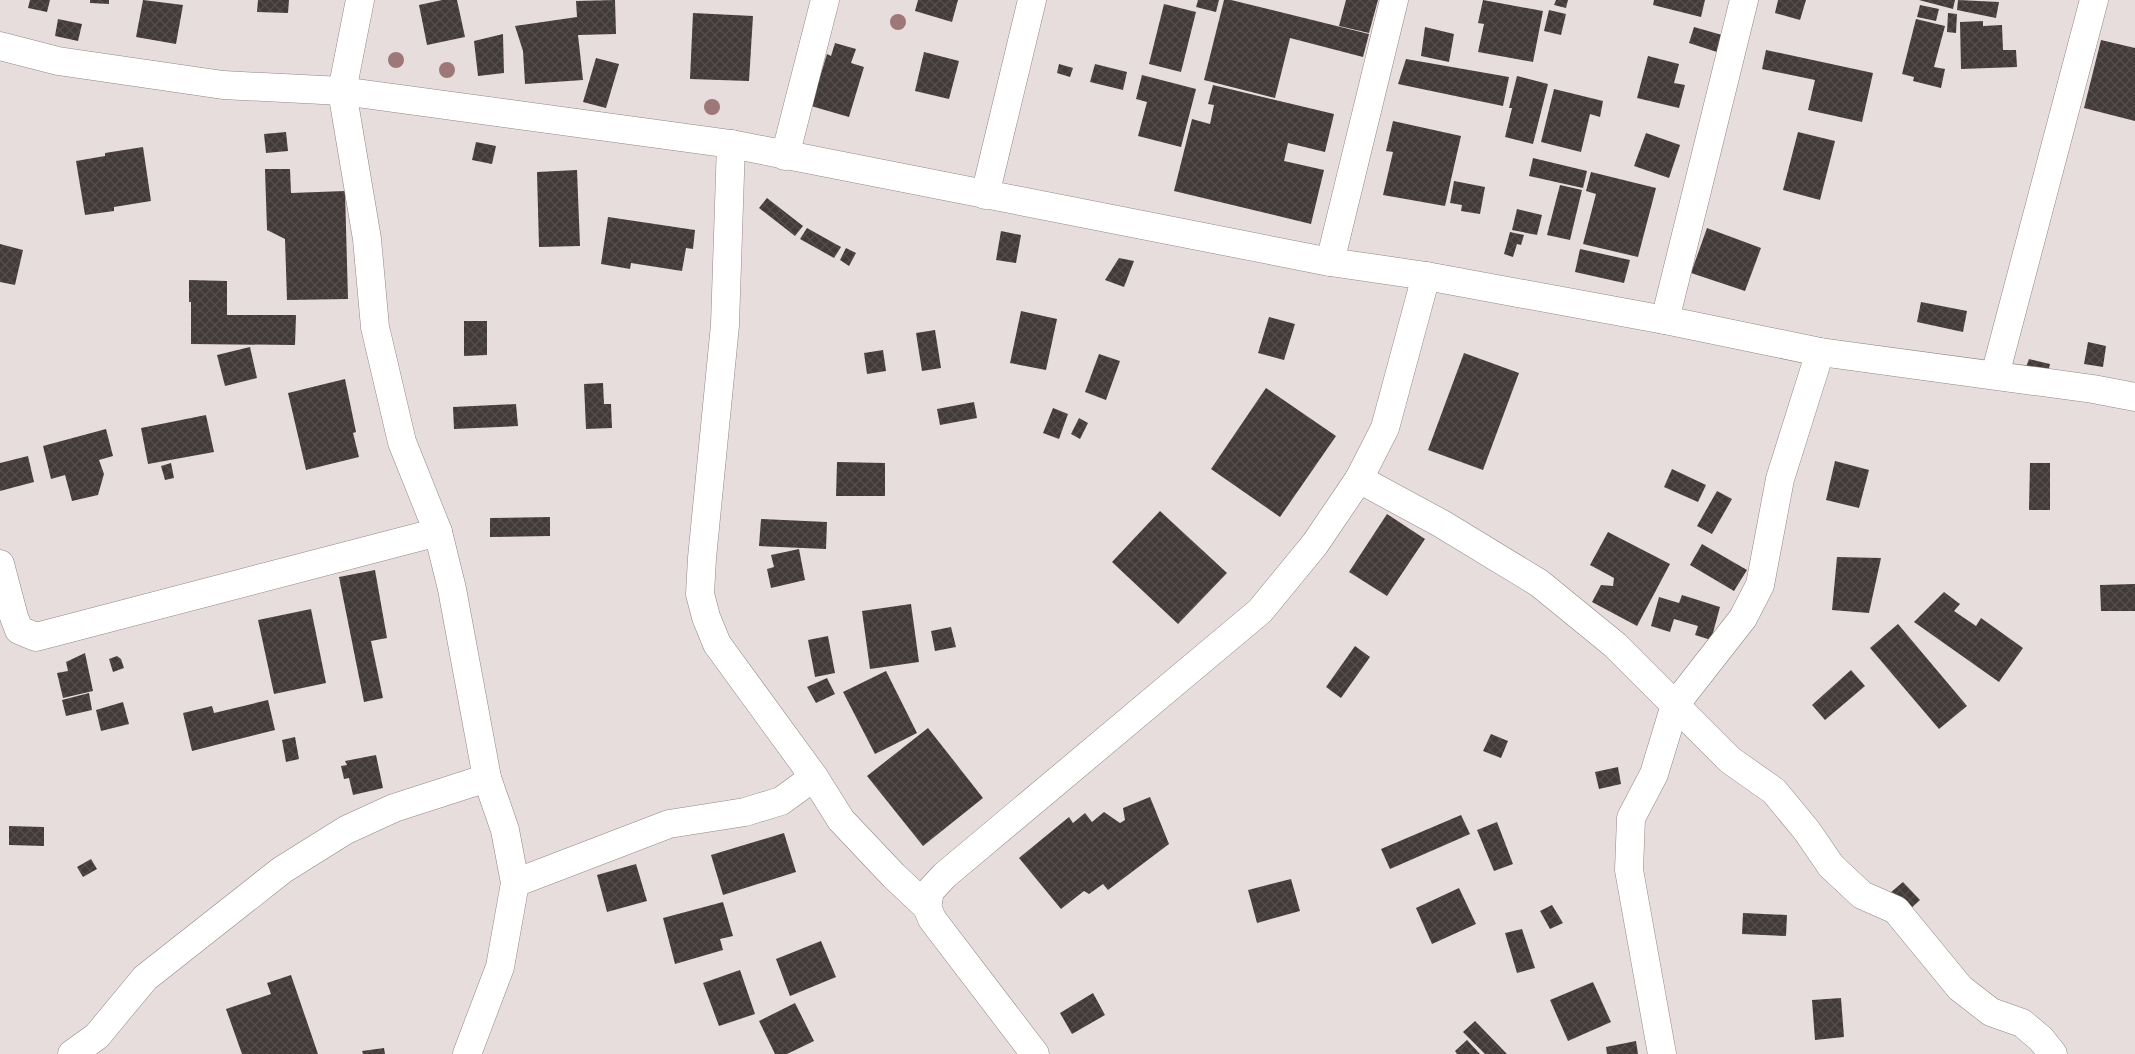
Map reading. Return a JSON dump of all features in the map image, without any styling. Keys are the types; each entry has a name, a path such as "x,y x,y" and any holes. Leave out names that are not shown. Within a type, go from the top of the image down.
{"street":[{"path":"360,0 342,91 367,239 376,327 402,442 438,532 452,589 488,778 505,830 515,883 500,967 467,1054"},
{"path":"785,156 825,0"},
{"path":"985,195 1032,0"},
{"path":"1330,262 1394,0"},
{"path":"1665,320 1744,0"},
{"path":"1994,375 2094,0"},
{"path":"0,46 58,60 222,85 342,91 731,144 1330,262 1426,276 1665,320 1820,352 2093,389 2135,397"},
{"path":"731,144 726,325 706,500 700,594 706,617 717,644 814,777 841,820 894,876 927,907 932,919 1035,1054"},
{"path":"927,907 930,891 945,875 1260,611 1315,544 1359,479 1385,428 1426,276"},
{"path":"1662,1054 1629,870 1631,818 1654,774 1675,705 1743,618 1760,585 1780,479 1820,352"},
{"path":"1359,479 1442,524 1539,583 1615,645 1730,760 1774,791 1807,831 1831,866 1862,896 1896,910 1960,988 1991,1012 2022,1023 2042,1039 2053,1054"},
{"path":"0,564 14,617 20,630 36,637 438,532"},
{"path":"515,883 669,824 745,812 781,801 814,777"},
{"path":"72,1054 97,1036 145,978 282,870 346,830 394,808 488,778"}],"building":[{"path":"30,0 50,0 47,12 28,8"},
{"path":"90,0 109,0 109,4 90,3"},
{"path":"143,0 183,5 176,44 136,37"},
{"path":"258,0 289,0 288,13 257,12"},
{"path":"442,0 457,0 465,37 427,45 419,5"},
{"path":"615,0 616,34 578,35 583,80 525,84 523,51 515,26 577,17 576,1"},
{"path":"918,0 958,0 952,22 915,11"},
{"path":"1198,0 1219,0 1216,12 1196,7"},
{"path":"1224,0 1231,0 1369,34 1363,57 1290,38 1275,98 1204,80"},
{"path":"1346,0 1378,0 1369,33 1339,26"},
{"path":"1483,0 1543,11 1533,62 1478,52 1484,24 1478,23"},
{"path":"1556,0 1568,0 1566,8 1554,5"},
{"path":"1654,0 1705,0 1701,17 1653,5"},
{"path":"1778,0 1806,0 1800,20 1775,13"},
{"path":"1919,0 1955,0 1953,9"},
{"path":"1958,0 1999,2 1996,18 1957,10"},
{"path":"1164,4 1196,12 1181,72 1149,64"},
{"path":"1920,5 1939,9 1936,21 1917,17"},
{"path":"1549,10 1566,14 1561,35 1544,31"},
{"path":"693,13 753,16 749,81 690,79"},
{"path":"1948,13 1957,14 1956,33 1947,32"},
{"path":"58,19 82,24 78,41 55,36"},
{"path":"1916,19 1945,26 1934,67 1945,69 1941,88 1913,81 1914,77 1902,74"},
{"path":"1983,21 1983,26 2002,25 2003,50 2016,50 2017,67 1961,69 1960,22"},
{"path":"1425,27 1454,34 1449,62 1421,56"},
{"path":"1694,27 1722,35 1717,52 1689,43"},
{"path":"503,34 504,73 478,76 474,41"},
{"path":"2101,40 2135,48 2135,121 2084,108"},
{"path":"835,43 856,49 851,63 864,67 849,117 811,106 827,54 831,56"},
{"path":"1766,50 1873,73 1862,122 1808,110 1815,80 1762,69"},
{"path":"924,52 959,61 949,99 915,91"},
{"path":"1648,56 1679,64 1674,83 1685,85 1679,108 1637,98"},
{"path":"596,58 619,64 606,108 583,102"},
{"path":"1406,59 1509,77 1503,106 1398,84"},
{"path":"1059,64 1073,68 1070,77 1057,73"},
{"path":"1095,64 1127,72 1123,90 1090,82"},
{"path":"1142,75 1196,89 1181,147 1138,136 1147,102 1136,99"},
{"path":"1517,76 1548,84 1533,144 1505,137 1512,108 1509,108"},
{"path":"1213,85 1334,114 1325,152 1288,143 1284,161 1324,170 1311,224 1174,191 1192,119 1210,124 1214,105 1208,104"},
{"path":"1554,89 1603,101 1600,117 1590,114 1581,152 1541,142"},
{"path":"1393,121 1461,136 1445,206 1383,195 1393,152 1386,151"},
{"path":"286,132 288,151 266,153 264,134"},
{"path":"1798,132 1835,141 1820,200 1783,190"},
{"path":"1646,133 1680,145 1669,178 1634,166"},
{"path":"476,142 496,146 492,164 472,160"},
{"path":"143,147 151,201 114,207 114,211 85,215 76,161 105,156 105,153"},
{"path":"1533,158 1587,171 1583,188 1529,176"},
{"path":"265,169 290,169 291,193 345,191 348,299 287,300 285,239 267,230"},
{"path":"577,170 580,246 539,247 537,172"},
{"path":"1591,172 1656,188 1638,257 1583,244 1596,194 1586,191"},
{"path":"1454,181 1485,187 1480,214 1461,211 1462,205 1450,203"},
{"path":"1560,185 1582,190 1570,240 1547,235"},
{"path":"767,198 803,226 795,236 759,208"},
{"path":"1517,209 1542,215 1537,235 1512,230"},
{"path":"608,217 695,230 693,249 686,248 682,271 631,263 630,269 601,264"},
{"path":"807,228 841,247 834,258 800,239"},
{"path":"1707,228 1761,248 1745,291 1691,273"},
{"path":"1001,231 1021,235 1016,263 996,260"},
{"path":"1510,232 1524,235 1521,245 1517,244 1513,257 1504,254"},
{"path":"0,244 23,250 15,285 0,282"},
{"path":"846,248 856,253 849,266 840,260"},
{"path":"1580,249 1630,260 1624,283 1575,272"},
{"path":"1119,258 1134,261 1124,287 1105,280"},
{"path":"189,280 227,281 227,315 296,315 295,345 191,344"},
{"path":"1921,302 1967,311 1963,332 1917,322"},
{"path":"1021,311 1057,319 1046,370 1010,363"},
{"path":"1269,317 1295,324 1284,360 1258,353"},
{"path":"464,321 487,321 487,355 464,356"},
{"path":"935,330 941,368 922,371 916,333"},
{"path":"2088,342 2106,346 2103,367 2084,364"},
{"path":"250,347 257,378 225,386 217,355"},
{"path":"883,350 886,371 867,374 864,353"},
{"path":"1464,353 1519,373 1483,470 1428,450"},
{"path":"1099,354 1120,361 1106,400 1085,392"},
{"path":"2029,359 2050,364 2048,372 2026,367"},
{"path":"345,379 356,432 353,433 359,457 306,470 288,393"},
{"path":"603,383 604,404 611,404 612,428 586,429 584,384"},
{"path":"1266,388 1336,436 1280,517 1211,469"},
{"path":"974,402 977,418 940,425 937,409"},
{"path":"516,404 518,426 454,429 453,407"},
{"path":"1053,408 1068,414 1059,439 1043,433"},
{"path":"206,415 214,452 148,464 141,428"},
{"path":"1079,418 1088,423 1080,439 1071,434"},
{"path":"106,429 113,456 99,460 104,474 98,495 72,501 65,475 51,479 43,446"},
{"path":"28,456 34,482 0,491 0,463"},
{"path":"1835,461 1869,470 1859,508 1826,500"},
{"path":"837,462 885,463 885,496 836,496"},
{"path":"171,463 174,478 165,480 161,466"},
{"path":"2030,463 2050,463 2050,510 2029,510"},
{"path":"1672,469 1706,485 1698,502 1664,487"},
{"path":"1717,491 1732,499 1712,534 1697,526"},
{"path":"1160,511 1227,573 1178,624 1112,562"},
{"path":"1387,514 1425,539 1387,596 1349,572"},
{"path":"550,517 550,536 490,537 490,518"},
{"path":"761,519 827,522 826,549 759,546"},
{"path":"1608,532 1670,564 1637,626 1592,602 1601,585 1613,586 1614,578 1590,565"},
{"path":"1702,544 1747,570 1734,591 1690,565"},
{"path":"799,549 805,580 771,588 767,569 774,567 771,555"},
{"path":"1837,557 1881,558 1869,613 1832,610"},
{"path":"375,570 387,638 371,641 383,698 364,702 339,577"},
{"path":"2135,584 2135,611 2101,611 2100,585"},
{"path":"1944,592 1960,604 1954,611 1976,626 1981,618 2023,648 1999,682 1914,622"},
{"path":"1682,595 1720,607 1711,640 1695,635 1698,626 1674,619 1670,632 1651,626 1659,597 1679,603"},
{"path":"911,604 919,662 870,669 862,611"},
{"path":"311,609 326,683 274,694 258,620"},
{"path":"1898,624 1967,706 1939,729 1870,648"},
{"path":"951,627 956,647 935,651 931,631"},
{"path":"828,636 835,673 815,677 808,640"},
{"path":"1355,646 1370,657 1341,698 1326,687"},
{"path":"85,653 93,691 63,698 57,673 68,671 66,662"},
{"path":"117,656 121,659 124,668 113,672 109,659"},
{"path":"1851,670 1865,686 1825,720 1812,705"},
{"path":"886,671 917,733 875,754 843,692"},
{"path":"827,678 835,694 816,703 807,687"},
{"path":"89,693 92,710 66,716 62,700"},
{"path":"268,700 275,730 192,751 183,713 212,706 214,713"},
{"path":"123,702 129,724 101,731 96,710"},
{"path":"928,728 983,798 923,846 867,776"},
{"path":"1491,734 1508,741 1501,758 1483,751"},
{"path":"295,737 299,759 286,762 282,740"},
{"path":"376,755 383,788 353,795 349,778 344,779 341,766 347,765 345,761"},
{"path":"1618,767 1621,784 1599,789 1595,772"},
{"path":"1150,797 1169,844 1108,890 1103,884 1089,894 1084,891 1061,909 1019,858 1069,817 1073,823 1085,813 1092,822 1104,812 1120,823 1125,820 1123,808"},
{"path":"1461,815 1470,834 1390,869 1381,849"},
{"path":"1497,822 1513,864 1494,871 1477,830"},
{"path":"9,826 44,827 44,846 9,845"},
{"path":"784,833 796,872 723,895 711,855"},
{"path":"91,859 97,869 83,877 77,867"},
{"path":"636,864 647,901 607,912 597,875"},
{"path":"1291,879 1300,911 1257,923 1248,890"},
{"path":"1903,882 1920,900 1907,912 1890,893"},
{"path":"1459,888 1476,924 1432,944 1416,908"},
{"path":"723,902 733,936 720,939 723,950 675,964 663,918"},
{"path":"1552,905 1563,923 1550,929 1540,911"},
{"path":"1743,913 1787,915 1786,936 1742,934"},
{"path":"1522,929 1535,968 1517,973 1505,933"},
{"path":"821,941 836,977 790,996 776,959"},
{"path":"740,970 755,1014 719,1026 703,983"},
{"path":"291,975 318,1054 242,1054 226,1009 271,994 267,983"},
{"path":"1593,982 1611,1022 1568,1041 1550,1000"},
{"path":"1093,993 1105,1015 1072,1034 1060,1013"},
{"path":"1841,998 1844,1037 1815,1040 1812,1000"},
{"path":"795,1003 814,1041 787,1054 775,1054 759,1021"},
{"path":"1475,1021 1507,1054 1485,1054 1463,1032"},
{"path":"1467,1040 1480,1054 1457,1054 1455,1051"},
{"path":"1636,1041 1638,1054 1607,1054 1606,1047"},
{"path":"384,1048 385,1054 363,1054 362,1051"}]}
